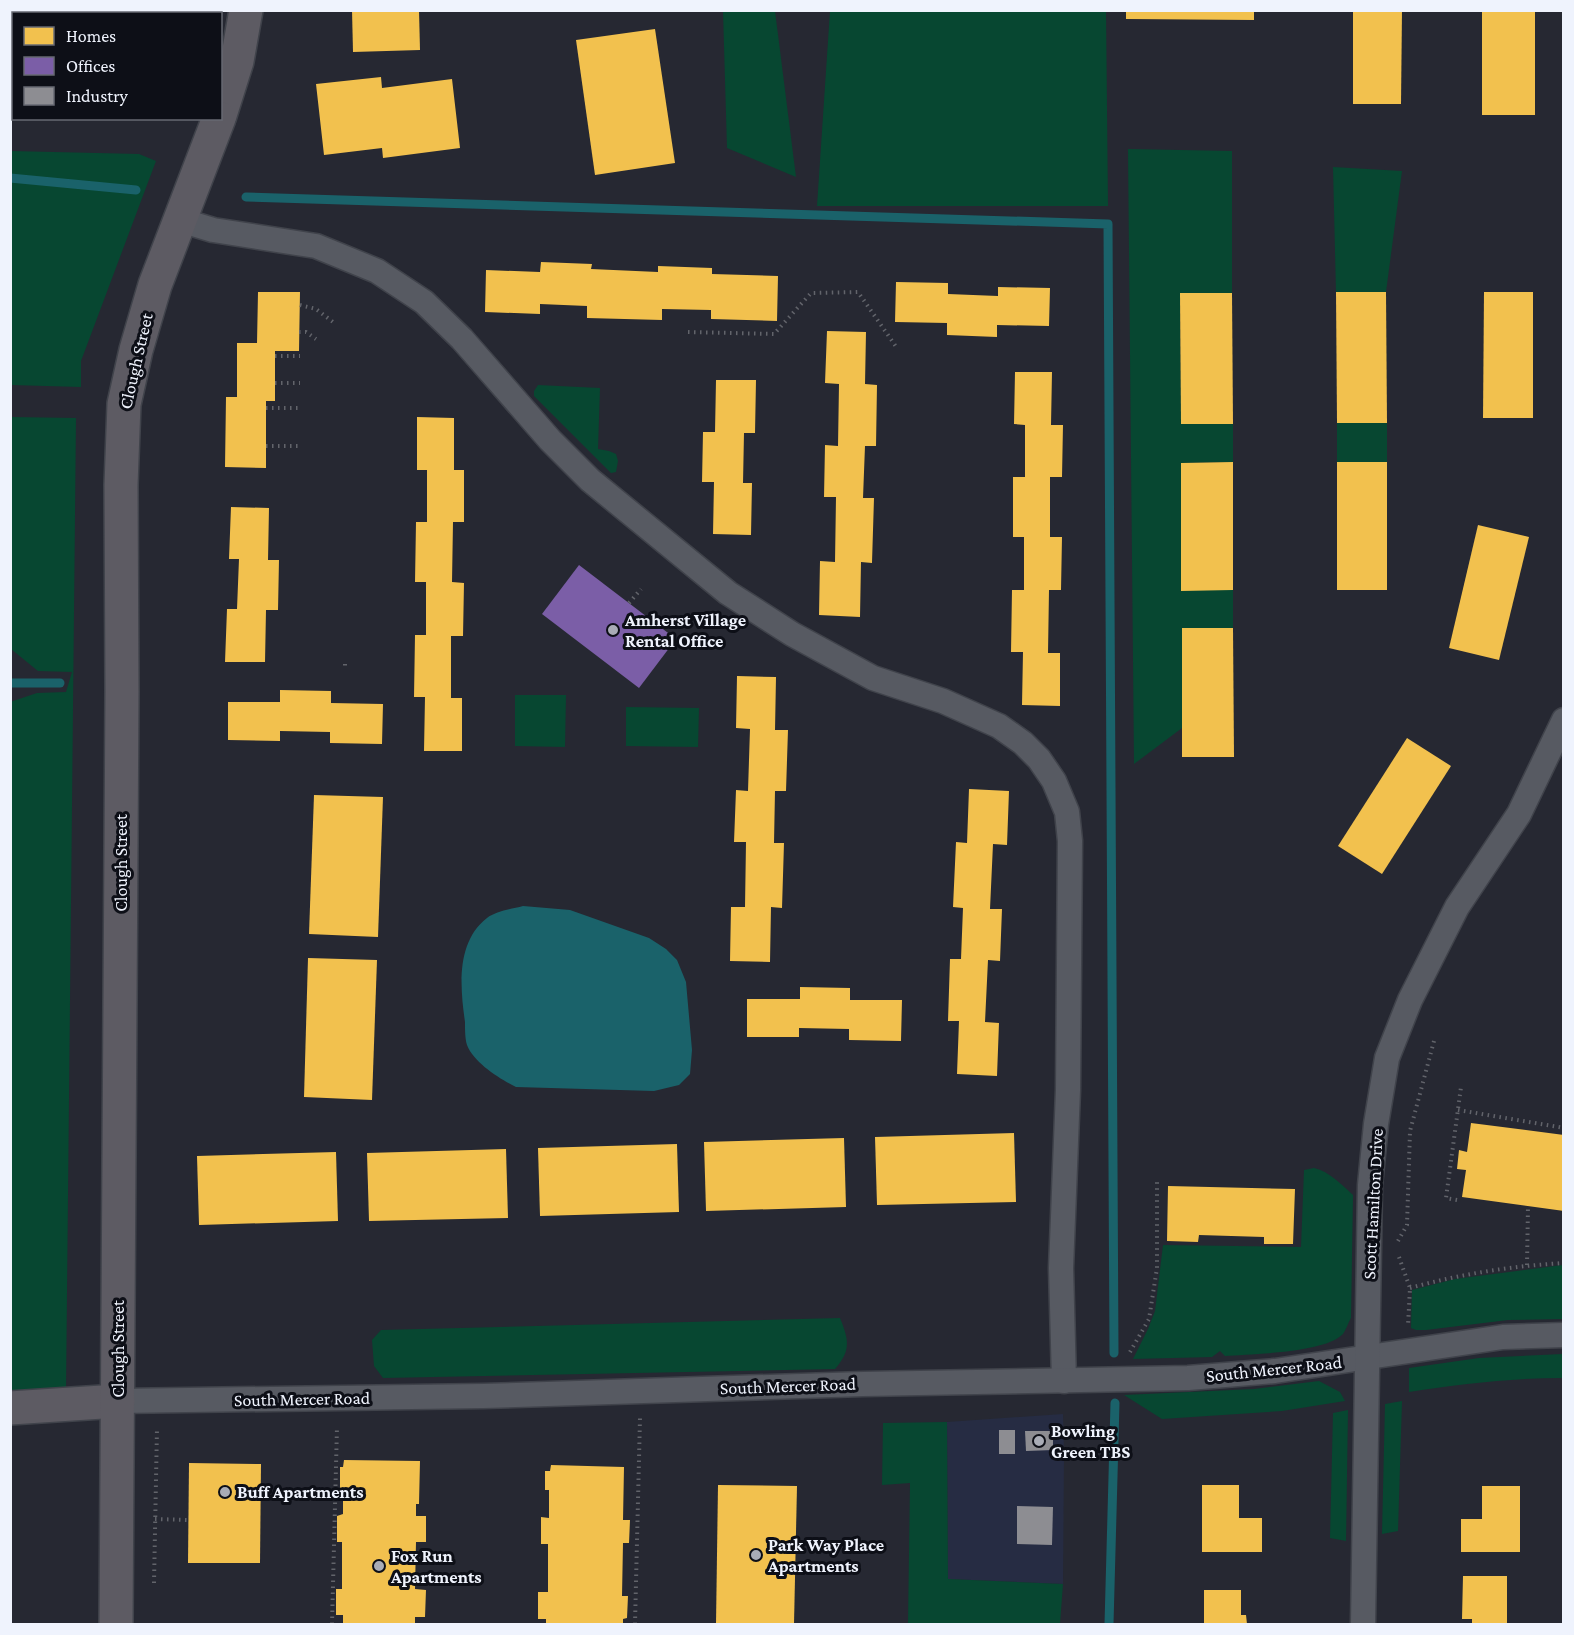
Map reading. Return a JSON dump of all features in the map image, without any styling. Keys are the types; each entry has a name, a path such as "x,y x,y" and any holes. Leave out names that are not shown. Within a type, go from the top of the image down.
{"street":[{"name":"Clough Street","path":"222,110 237,61 246,10"},
{"name":"Clough Street","path":"116,1624 122,702 121,484 124,404 136,350 155,285 219,120"},
{"path":"180,220 213,230 316,246 377,271 424,302 462,339 550,440 590,480 728,592 792,634 873,678 942,701 999,726 1023,742 1039,759 1054,782 1067,812 1070,841 1068,1090 1060,1268 1064,1381"},
{"name":"Scott Hamilton Drive","path":"1363,1624 1370,1185 1376,1125 1387,1059 1410,1000 1457,907 1519,814 1563,720"},
{"name":"South Mercer Road","path":"10,1408 118,1401 483,1396 852,1384 1188,1378 1275,1371 1503,1337 1563,1335"}],"path":[{"path":"688,332 774,334 811,293 858,292 897,348"},
{"path":"300,305 316,309 333,322"},
{"path":"299,332 306,332 316,339"},
{"path":"275,356 300,356"},
{"path":"275,383 300,383"},
{"path":"266,408 300,408"},
{"path":"266,446 300,446"},
{"path":"629,603 641,589"},
{"path":"1397,1246 1407,1225 1410,1131 1434,1041"},
{"path":"1457,1200 1446,1198 1461,1087"},
{"path":"1458,1110 1563,1128"},
{"path":"1132,1379 1130,1352 1149,1319 1157,1268 1157,1181"},
{"path":"1527,1265 1528,1206"},
{"path":"1398,1252 1410,1288 1408,1329"},
{"path":"1410,1288 1447,1278 1527,1265 1563,1263"},
{"path":"635,1624 640,1417"},
{"path":"154,1583 157,1424"},
{"path":"332,1624 337,1427"},
{"path":"146,1519 189,1520"}],"shaded area":[{"path":"523,906 570,910 649,938 666,949 677,960 686,982 692,1050 690,1074 679,1085 654,1091 516,1087 495,1075 475,1058 470,1052 465,1037 462,966 465,952 477,928 487,918 499,912"},
{"path":"1063,1414 1063,1584 948,1579 947,1422"}],"green space":[{"path":"723,11 775,11 796,177 727,148"},
{"path":"830,11 1106,11 1108,206 817,206"},
{"path":"1128,149 1232,151 1232,293 1180,293 1181,424 1233,424 1233,462 1181,463 1181,590 1233,590 1233,628 1182,629 1182,728 1134,764"},
{"path":"11,151 139,154 156,161 81,361 81,387 11,385"},
{"path":"1333,167 1402,171 1386,292 1336,292"},
{"path":"538,385 600,388 598,449 616,454 618,461 616,472 611,473 534,396"},
{"path":"11,417 76,418 66,1390 11,1391 10,702 37,693 66,692 72,672 38,671 11,649"},
{"path":"1337,423 1387,423 1387,462 1337,462"},
{"path":"515,695 566,695 565,747 515,746"},
{"path":"626,707 699,708 698,747 626,746"},
{"path":"1314,1168 1330,1175 1353,1195 1351,1318 1343,1334 1334,1340 1305,1349 1225,1356 1220,1351 1212,1357 1133,1359 1155,1311 1163,1245 1301,1247 1304,1170"},
{"path":"1563,1265 1563,1319 1508,1320 1426,1330 1411,1328 1412,1290 1455,1279"},
{"path":"840,1318 847,1345 844,1357 835,1369 383,1378 374,1366 372,1340 381,1330"},
{"path":"1563,1354 1563,1378 1486,1382 1409,1392 1409,1368 1479,1358"},
{"path":"1319,1381 1340,1392 1345,1401 1282,1411 1162,1419 1124,1395 1254,1389"},
{"path":"1402,1401 1398,1531 1382,1534 1385,1404"},
{"path":"1348,1410 1346,1541 1330,1538 1333,1413"},
{"path":"947,1422 948,1579 1063,1584 1060,1624 908,1624 910,1483 882,1485 883,1423"}],"building: Homes":[{"path":"10,10 60,10 60,12 12,12 12,67 10,67"},
{"path":"352,10 419,10 420,50 353,52"},
{"path":"1126,10 1254,10 1254,20 1126,19"},
{"path":"1353,10 1402,10 1401,104 1353,104"},
{"path":"1482,10 1535,10 1535,115 1482,115"},
{"path":"655,29 675,163 595,175 576,40"},
{"path":"381,77 382,88 452,79 460,148 383,158 382,148 324,155 316,84"},
{"path":"541,262 592,264 591,269 658,272 658,266 712,268 712,274 778,276 777,321 711,319 711,310 662,309 662,320 587,318 587,306 540,304 540,314 485,312 486,270 540,272"},
{"path":"896,282 948,283 948,294 998,296 998,287 1050,288 1049,326 997,325 997,337 947,335 947,323 895,322"},
{"path":"258,292 300,292 299,351 275,351 275,401 266,401 266,468 225,467 226,397 237,397 237,343 257,343"},
{"path":"1336,292 1386,292 1387,423 1337,423"},
{"path":"1484,292 1533,292 1533,418 1483,418"},
{"path":"1180,293 1232,293 1233,424 1181,424"},
{"path":"827,331 866,332 865,384 877,385 876,446 865,446 863,498 874,498 872,563 861,562 860,617 819,615 820,561 835,562 836,497 824,497 825,445 838,446 839,384 825,383"},
{"path":"1015,372 1052,372 1051,425 1063,425 1062,477 1050,477 1050,537 1062,537 1061,590 1049,590 1048,653 1060,653 1060,706 1022,705 1023,652 1011,652 1012,590 1024,590 1024,537 1013,537 1013,477 1025,477 1025,425 1014,424"},
{"path":"716,380 756,380 755,433 744,433 743,483 752,483 751,535 713,534 714,482 702,482 703,432 715,432"},
{"path":"417,417 454,418 454,470 464,470 464,522 453,522 452,582 464,583 463,636 451,636 451,698 462,698 462,751 424,751 425,697 414,697 415,635 426,635 426,582 415,582 416,522 427,522 427,470 417,470"},
{"path":"1233,462 1233,590 1181,591 1181,463"},
{"path":"1337,462 1387,462 1387,590 1337,590"},
{"path":"231,507 269,508 268,560 279,560 278,610 266,610 265,662 225,662 227,609 237,609 239,559 229,559"},
{"path":"1478,525 1529,537 1499,660 1449,648"},
{"path":"1182,628 1233,628 1234,757 1182,757"},
{"path":"737,676 776,677 775,730 788,730 786,791 775,791 774,843 784,843 782,908 771,907 770,962 730,961 731,907 745,907 746,842 734,842 736,790 748,791 750,729 736,728"},
{"path":"280,690 331,691 331,703 383,704 382,744 330,743 330,732 280,731 280,741 228,740 228,702 280,702"},
{"path":"1407,738 1451,766 1382,874 1338,846"},
{"path":"969,789 1009,791 1007,845 993,844 990,909 1002,909 1000,961 988,960 985,1022 999,1023 997,1076 957,1074 959,1021 948,1021 950,959 961,959 963,908 953,907 956,842 967,843"},
{"path":"314,795 383,797 378,937 309,934"},
{"path":"308,958 377,960 372,1100 304,1097"},
{"path":"800,987 850,988 850,1000 902,1000 901,1041 849,1040 849,1029 799,1028 799,1037 747,1037 747,999 800,999"},
{"path":"1471,1123 1564,1135 1564,1211 1462,1197 1466,1170 1457,1169 1459,1150 1467,1152"},
{"path":"1014,1133 1016,1202 877,1205 875,1137"},
{"path":"844,1138 846,1207 706,1211 704,1142"},
{"path":"677,1144 679,1212 540,1216 538,1148"},
{"path":"506,1149 508,1218 369,1221 367,1153"},
{"path":"336,1152 338,1221 199,1225 197,1156"},
{"path":"1168,1186 1295,1189 1293,1244 1264,1244 1264,1237 1199,1235 1198,1242 1167,1241"},
{"name":"Fox Run Apartments","path":"344,1460 420,1461 419,1504 416,1504 416,1516 426,1516 426,1542 416,1542 415,1589 426,1590 425,1617 415,1617 415,1624 343,1624 343,1615 336,1615 336,1589 342,1589 342,1542 337,1542 337,1516 343,1514 340,1467 343,1467"},
{"name":"Buff Apartments","path":"189,1463 261,1464 260,1563 188,1563"},
{"path":"551,1465 624,1467 623,1520 630,1520 629,1543 623,1543 622,1596 628,1596 627,1618 623,1619 623,1624 546,1624 546,1619 538,1619 538,1592 548,1592 548,1544 541,1544 541,1517 549,1518 549,1490 545,1490 545,1471 550,1471"},
{"name":"Park Way Place Apartments","path":"718,1485 797,1486 794,1624 716,1624"},
{"path":"1202,1485 1239,1485 1239,1518 1262,1518 1262,1552 1202,1552"},
{"path":"1482,1486 1520,1486 1520,1552 1461,1552 1461,1519 1482,1519"},
{"path":"1463,1576 1507,1576 1507,1624 1472,1624 1472,1619 1462,1619"},
{"path":"1204,1590 1241,1590 1241,1615 1246,1615 1247,1624 1204,1624"}],"building: Offices":[{"name":"Amherst Village Rental Office","path":"579,565 676,639 639,688 542,614"}],"building: Industry":[{"path":"999,1430 1015,1430 1015,1454 999,1454"},
{"name":"Bowling Green TBS","path":"1025,1431 1053,1431 1053,1450 1026,1451"},
{"path":"1017,1506 1053,1507 1052,1545 1017,1544"}],"waterway":[{"path":"10,178 136,190"},
{"path":"246,197 1108,224 1114,1353"},
{"path":"10,683 60,683"},
{"path":"1109,1624 1115,1403"}],"place":[{"name":"Amherst Village Rental Office","path":"613,630"},
{"name":"Bowling Green TBS","path":"1039,1441"},
{"name":"Buff Apartments","path":"225,1492"},
{"name":"Park Way Place Apartments","path":"756,1555"},
{"name":"Fox Run Apartments","path":"379,1566"}]}
